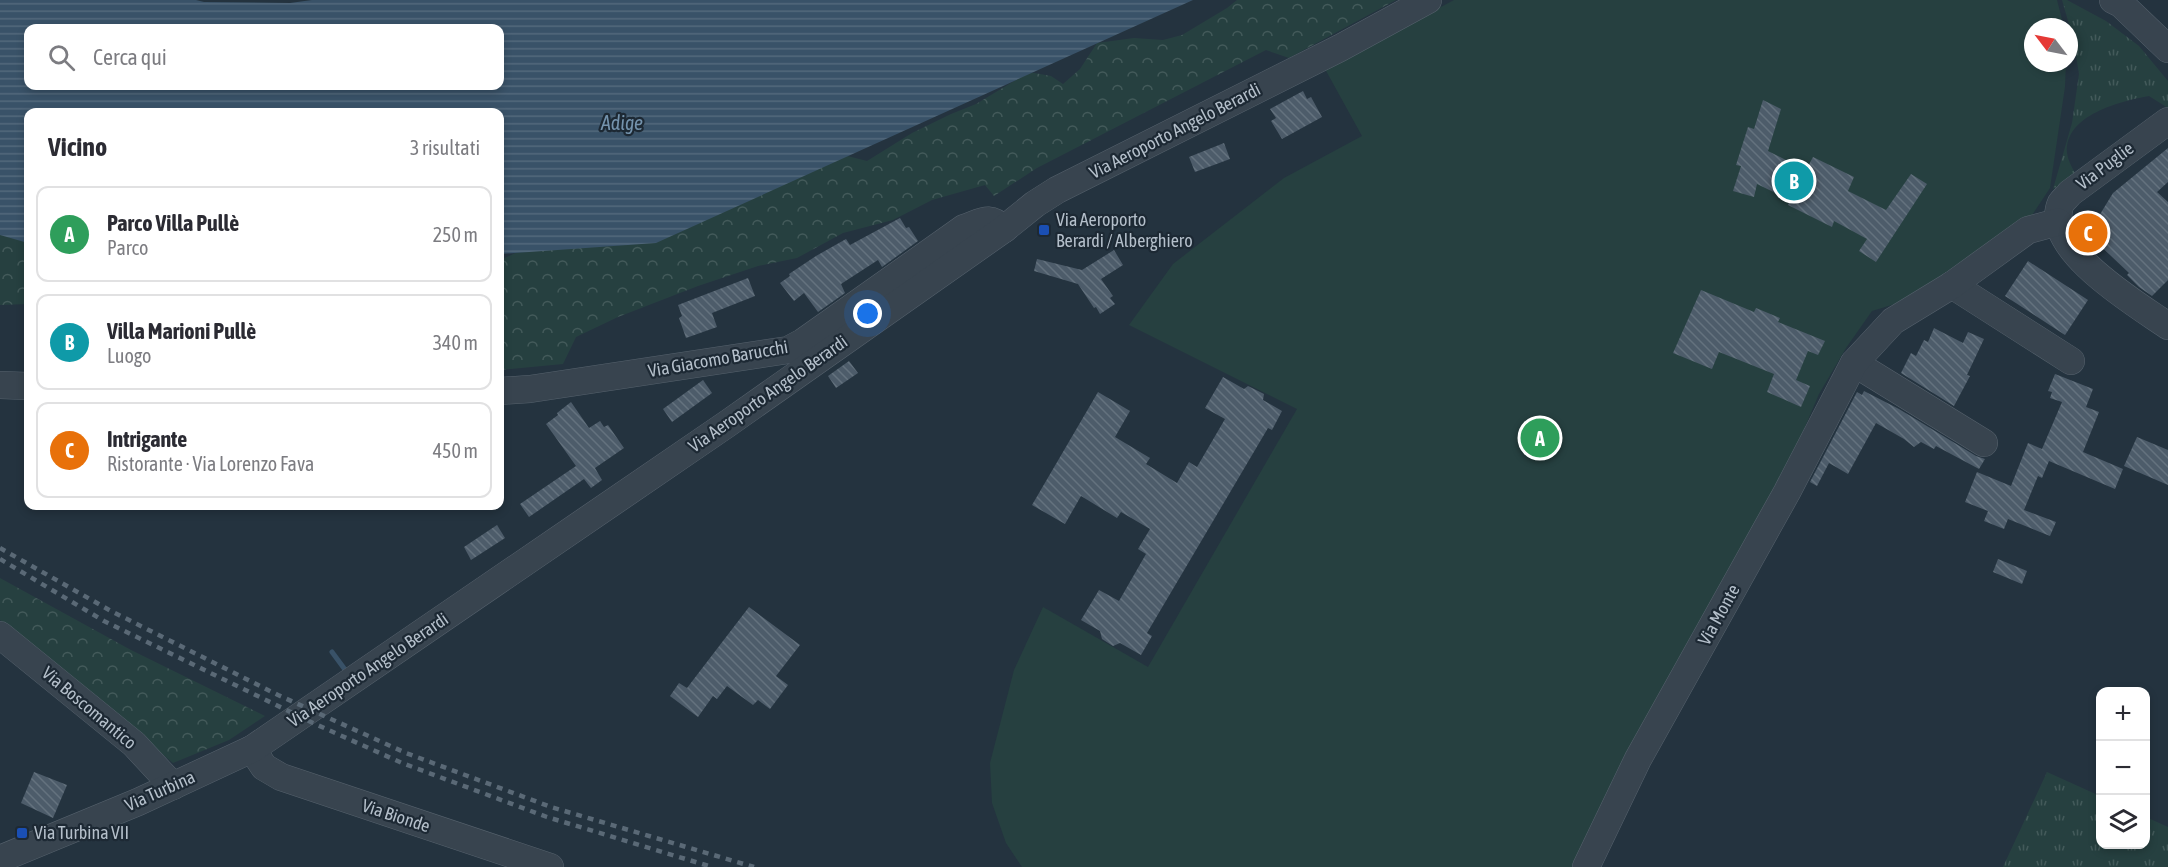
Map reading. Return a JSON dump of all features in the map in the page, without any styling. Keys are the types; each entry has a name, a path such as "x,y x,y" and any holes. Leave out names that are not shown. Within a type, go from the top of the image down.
{"street":[{"name":"Via Aeroporto Angelo Berardi","path":"252,749 708,438 1004,229 1035,204 1058,190 1340,48 1428,0"},
{"path":"2118,2 2168,49"},
{"name":"Via Puglie","path":"2058,222 2061,203 2070,193 2168,121"},
{"name":"Via Giacomo Barucchi","path":"504,391 553,386 788,350 803,342 964,228 987,220 996,221 1004,229"},
{"path":"2058,222 2062,233 2088,267 2168,326"},
{"name":"Via Monte","path":"1586,867 1638,759 1787,492 1854,363 1893,321 1952,285 2028,230 2058,222"},
{"path":"1952,285 2071,361"},
{"path":"1854,363 1984,443"},
{"path":"0,385 24,386"},
{"name":"Via Boscomantico","path":"0,635 134,744 173,786"},
{"name":"Via Turbina","path":"0,859 173,786 252,749"},
{"name":"Via Bionde","path":"252,749 264,767 281,777 550,867"}],"green space":[{"path":"1237,0 1396,0 1289,58 1266,50 1037,168 994,196 985,185 932,200 893,220 843,233 797,258 758,266 618,317 576,337 563,364 504,370 504,258 531,246 832,152 867,161 912,133 976,104 1029,72 1051,76 1063,84 1080,69 1097,43 1134,38 1163,40 1182,35"},
{"path":"1454,0 2057,0 2062,18 2024,18 2024,72 2066,72 2050,188 2023,229 1939,283 1895,304 1872,311 1846,348 1819,394 1788,467 1577,867 1022,867 1006,843 992,803 990,763 1014,670 1043,607 1148,667 1297,409 1129,325 1173,264 1284,178 1362,136 1325,69"},
{"path":"2062,0 2067,0 2106,21 2139,46 2168,81 2168,108 2149,96 2110,106 2084,120 2069,140 2067,153 2076,175 2053,189 2072,123 2079,74 2078,18 2067,18"},
{"path":"0,230 24,235 24,304 0,305"},
{"path":"0,578 131,650 265,716 229,740 173,763 0,620"},
{"path":"2047,772 2096,794 2096,849 2150,849 2150,819 2168,827 2168,867 2003,867"}],"water":[{"name":"Adige","path":"0,0 196,0 290,3 312,0 1193,0 656,243 504,254 504,108 24,108 24,242 0,235"}],"building":[{"path":"1303,91 1307,99 1311,97 1322,117 1282,139 1271,121 1276,118 1270,109"},
{"path":"1763,100 1781,109 1768,151 1806,170 1813,157 1854,177 1848,191 1886,210 1911,174 1927,184 1876,262 1859,251 1867,239 1834,221 1832,227 1788,205 1790,200 1757,184 1754,197 1733,191 1741,166 1736,165 1748,127 1754,129"},
{"path":"1224,143 1230,159 1195,172 1189,157"},
{"path":"2168,148 2168,182 2157,192 2168,202 2168,280 2152,296 2139,287 2127,275 2129,273 2088,234 2113,193"},
{"path":"900,218 918,241 882,267 878,260 841,284 845,293 818,312 804,293 794,301 780,283 790,276 789,274 816,256 846,239 850,245"},
{"path":"1114,250 1123,265 1101,279 1113,296 1110,298 1115,304 1100,314 1078,284 1034,271 1037,259 1082,270"},
{"path":"2028,261 2088,300 2065,335 2005,296"},
{"path":"748,278 755,296 712,313 717,327 686,338 679,318 682,316 678,305"},
{"path":"1701,290 1754,312 1756,308 1780,318 1778,322 1825,341 1818,355 1808,351 1796,380 1810,386 1801,407 1767,392 1774,374 1719,352 1712,369 1673,353"},
{"path":"1934,328 1963,343 1968,332 1984,339 1967,375 1970,376 1954,406 1901,373 1911,353 1916,356 1924,340 1928,342"},
{"path":"849,361 858,373 836,388 828,376"},
{"path":"2055,374 2093,389 2086,407 2099,412 2083,452 2123,469 2115,489 2049,461 2042,478 2038,476 2024,510 2056,522 2050,536 2008,519 2004,529 1984,521 1988,511 1965,502 1977,472 2011,486 2028,443 2042,449 2062,402 2050,398 2052,392 2048,391"},
{"path":"1223,377 1244,389 1248,386 1264,394 1263,400 1282,411 1272,430 1268,428 1147,633 1152,636 1141,655 1120,643 1113,646 1102,639 1100,631 1081,620 1099,590 1119,601 1146,554 1138,549 1150,529 1121,512 1117,518 1081,496 1065,524 1032,505 1098,392 1130,411 1115,437 1150,458 1146,464 1177,483 1189,462 1197,467 1225,419 1205,408"},
{"path":"703,380 712,393 672,422 663,409"},
{"path":"1864,391 1985,459 1979,469 1936,446 1934,449 1921,442 1914,447 1876,423 1848,474 1829,463 1817,486 1810,482 1857,392 1862,395"},
{"path":"571,402 589,428 600,421 604,427 608,425 624,448 595,468 602,480 591,488 584,479 529,517 520,504 576,466 546,424"},
{"path":"2137,437 2168,450 2168,485 2124,466"},
{"path":"497,525 505,538 471,560 464,547"},
{"path":"1998,559 2027,571 2022,584 1993,572"},
{"path":"749,607 800,645 776,676 788,685 770,709 758,700 753,705 727,686 717,699 713,696 698,717 670,696 679,683 687,688"},
{"path":"34,772 67,785 53,818 21,803"}],"waterway":[{"path":"332,652 349,675"}],"railway":[{"path":"0,548 111,611 278,695 406,753 551,807 754,867"},
{"path":"0,559 104,621 313,723 402,763 547,817 712,867"}],"place":[{"name":"Villa Marioni Pullè","path":"1794,181"},
{"name":"Via Aeroporto Berardi / Alberghiero","path":"1044,230"},
{"name":"Intrigante","path":"2088,233"},
{"name":"Parco Villa Pullè","path":"1540,438"},
{"name":"Via Turbina VII","path":"22,833"}]}
